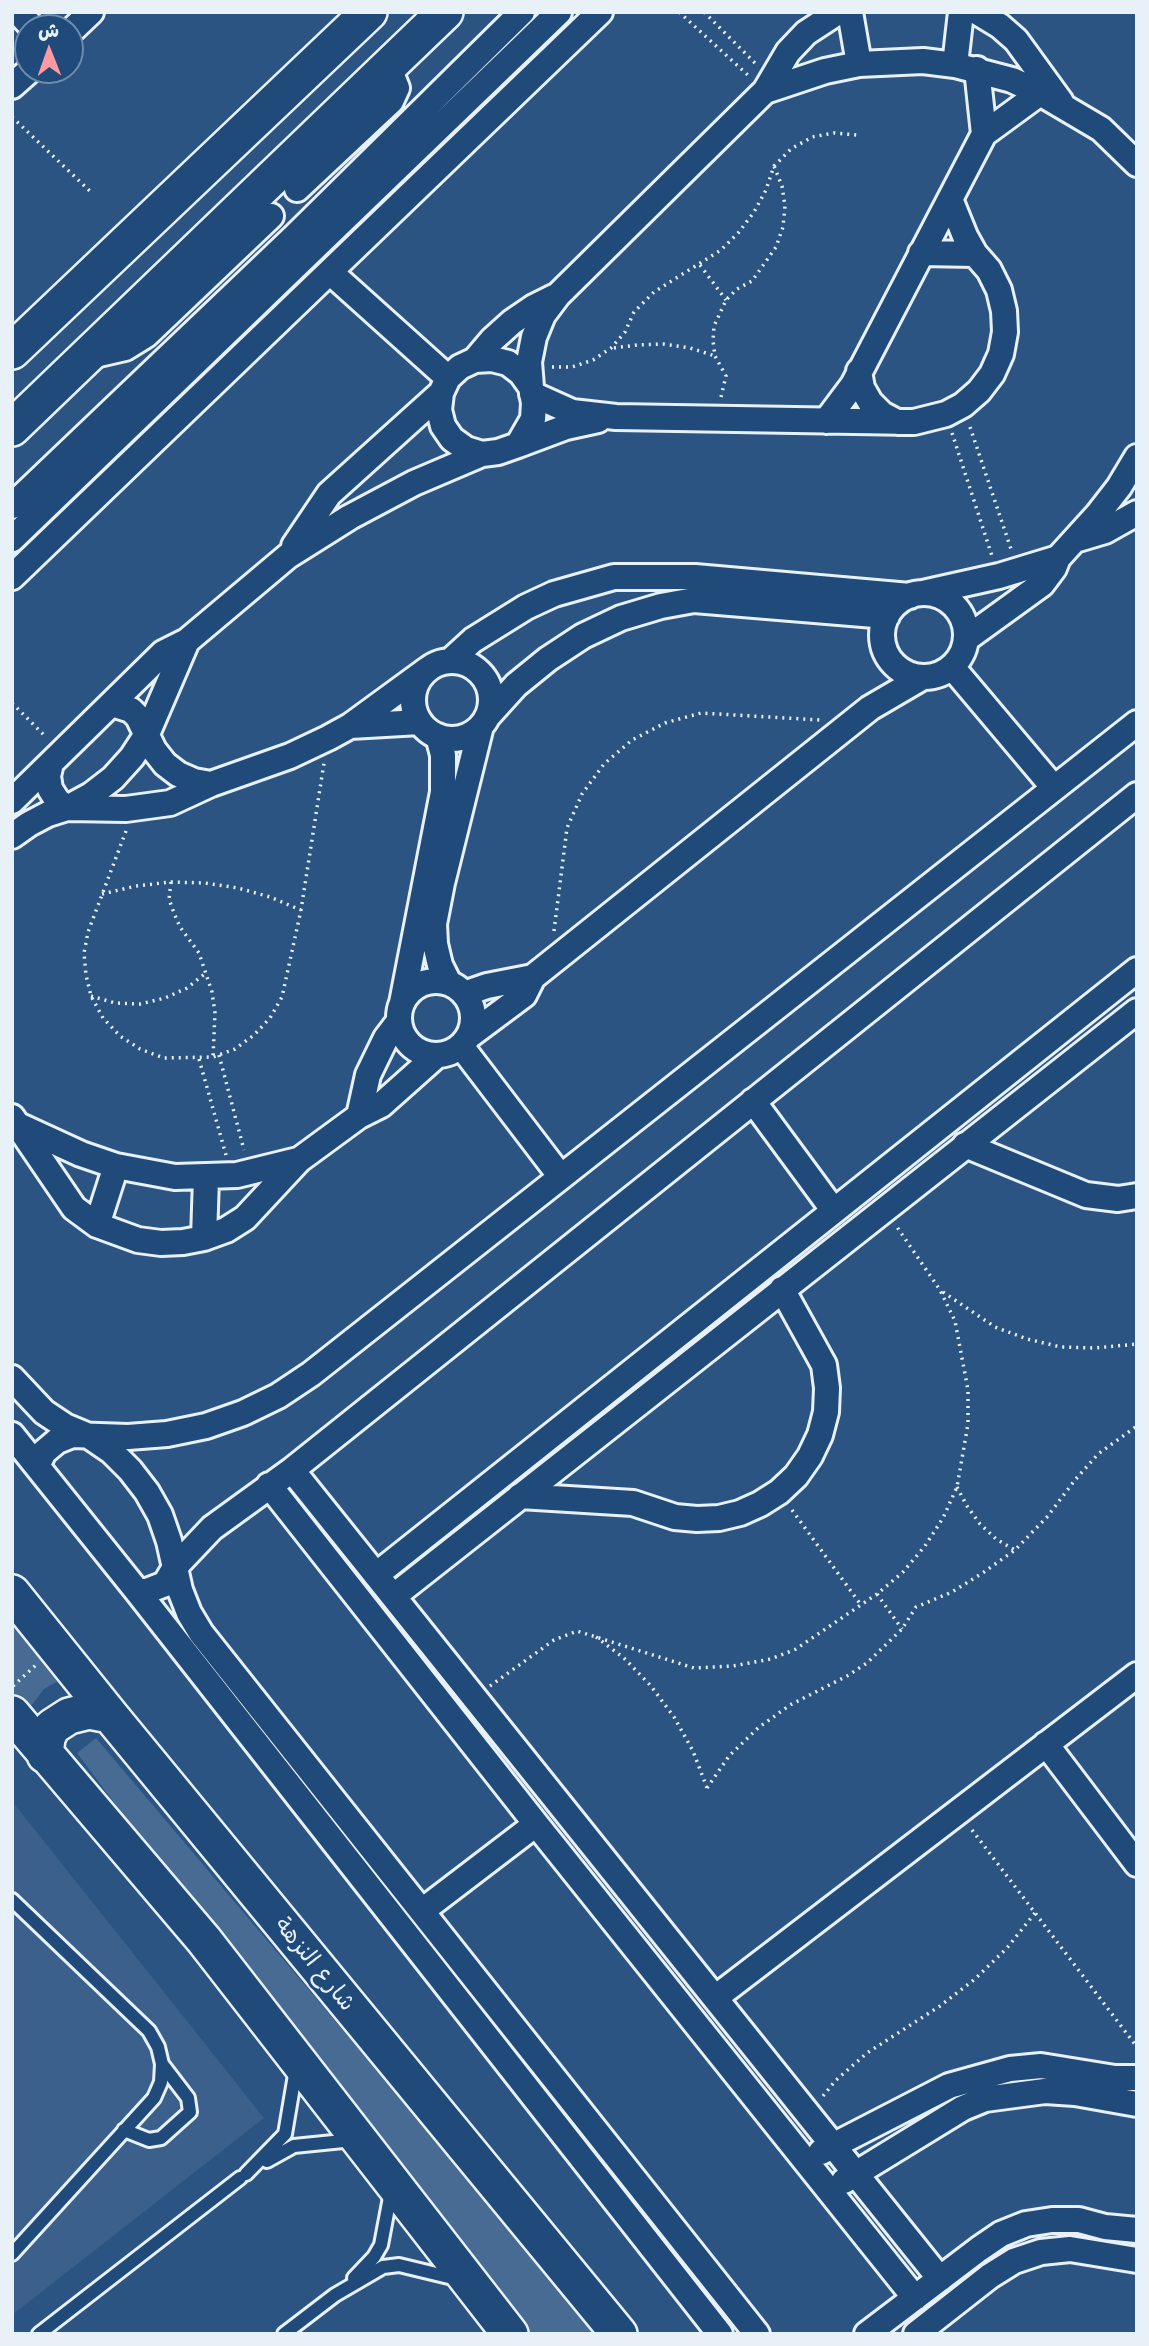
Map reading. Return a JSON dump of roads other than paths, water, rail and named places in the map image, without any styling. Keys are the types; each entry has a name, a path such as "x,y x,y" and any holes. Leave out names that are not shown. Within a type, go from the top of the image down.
{"main road":[{"path":"12,351 369,12"},
{"path":"12,428 84,358 261,207 389,68 445,12"},
{"name":"شارع النزهة","path":"12,1593 619,2334"},
{"path":"45,1755 47,1738 52,1727 69,1716 89,1711 110,1715"},
{"path":"12,1714 204,1940 510,2334"}],"street":[{"path":"12,506 294,237 522,12"},
{"path":"12,539 559,12"},
{"path":"12,577 600,12"},
{"path":"518,445 533,419 534,403 529,362 534,337 543,315 558,295 768,85 788,52 806,33 838,12"},
{"path":"850,12 859,64"},
{"path":"961,12 966,67 984,134"},
{"path":"977,12 1016,40 1066,108"},
{"path":"768,85 859,64 912,61 966,67 1012,80 1040,93 1101,128 1135,157"},
{"path":"826,421 845,398 984,134 1040,93"},
{"path":"288,180 320,211"},
{"path":"288,556 329,494 444,386 460,367 475,360 492,359 508,363 521,373 531,390 572,412 616,417 897,422 930,420 954,410 979,391 992,374 1001,354 1005,332 999,290 989,270 975,254 956,218 950,199"},
{"path":"261,207 294,237"},
{"path":"921,253 975,254"},
{"path":"330,272 444,386"},
{"path":"475,360 512,322 558,295"},
{"path":"859,372 862,388 870,402 882,414 897,422"},
{"path":"444,386 439,410 443,426 452,439 466,449 482,454"},
{"path":"12,801 163,653 187,641 288,556 382,499 482,454 498,452 566,427 616,417"},
{"path":"966,639 1042,584 1066,549 1112,496 1137,457"},
{"path":"339,732 429,729 461,738 472,734 516,685 583,636 621,618 661,606 695,588 916,594 945,598 962,615 966,639 959,659 943,673 914,676 898,668 886,654 882,628 887,616 900,601 916,594 1009,573 1105,531 1137,513"},
{"path":"56,758 48,776 50,789 57,800 67,808 134,809 170,803 339,732 499,623 554,594 614,578 887,616"},
{"path":"12,836 48,814 67,808 91,795 113,778 132,757 147,734 187,641"},
{"path":"861,715 886,654"},
{"path":"465,1041 473,1014 440,965 435,944 434,881 443,792 443,755 413,700 419,677 439,665 461,661 481,673 488,682 491,694 485,721 434,881 400,1012 405,1038 418,1051 436,1056 450,1053 524,995 542,971 861,715 923,677"},
{"path":"952,667 1054,788"},
{"path":"112,704 131,710 144,725 160,757 178,774 211,784"},
{"path":"37,1466 44,1452 57,1441 72,1435 128,1437 167,1434 193,1428 243,1413 278,1396 311,1374 1137,723"},
{"path":"137,1591 147,1591 165,1584 175,1567 212,1528 292,1469 1137,795"},
{"path":"376,1575 1137,970"},
{"path":"359,1116 368,1075 376,1056 414,989 422,984 440,981 457,988 487,986 542,971"},
{"path":"394,1596 1137,1011"},
{"path":"465,1041 561,1177"},
{"path":"16,1121 74,1208 97,1225 138,1240 160,1243 204,1238 246,1218 299,1160 359,1116 381,1105 436,1056"},
{"path":"753,1101 834,1211"},
{"path":"16,1121 81,1154 116,1166 155,1174 205,1178 240,1174 299,1160"},
{"path":"965,1144 1086,1195 1118,1199 1137,1196"},
{"path":"97,1225 116,1166"},
{"path":"204,1238 205,1178"},
{"path":"520,1496 633,1503 675,1517 697,1519 740,1513 779,1492 796,1476 820,1435 827,1388 824,1365 782,1289"},
{"path":"12,1378 44,1412 65,1426 89,1436 111,1451 130,1470 147,1492 164,1528 180,1591 201,1633 757,2334"},
{"path":"12,1435 720,2334"},
{"path":"292,1469 940,2279"},
{"path":"269,1485 915,2298"},
{"path":"715,1998 1137,1675"},
{"path":"1046,1744 1137,1864"},
{"path":"422,1911 536,1824"},
{"path":"805,2161 950,2086 1010,2069 1041,2066 1115,2078 1137,2078"},
{"path":"828,2190 963,2108 985,2099 1045,2091 1076,2093 1137,2104"},
{"path":"867,2334 1002,2234 1026,2224 1079,2220 1105,2227 1137,2230"},
{"path":"916,2334 990,2276 1014,2261 1041,2252 1070,2249 1137,2260"}],"lane":[{"path":"12,1900 149,2031 158,2047 162,2064 161,2082 154,2098 12,2254"},
{"path":"298,2062 285,2134 246,2174 287,2148 357,2139"},
{"path":"124,2130 149,2140 161,2138 190,2112 188,2098 162,2064"},
{"path":"39,2334 240,2178"},
{"path":"344,2289 374,2257 381,2245 392,2184"},
{"path":"284,2334 344,2289 390,2265 468,2282"}]}
